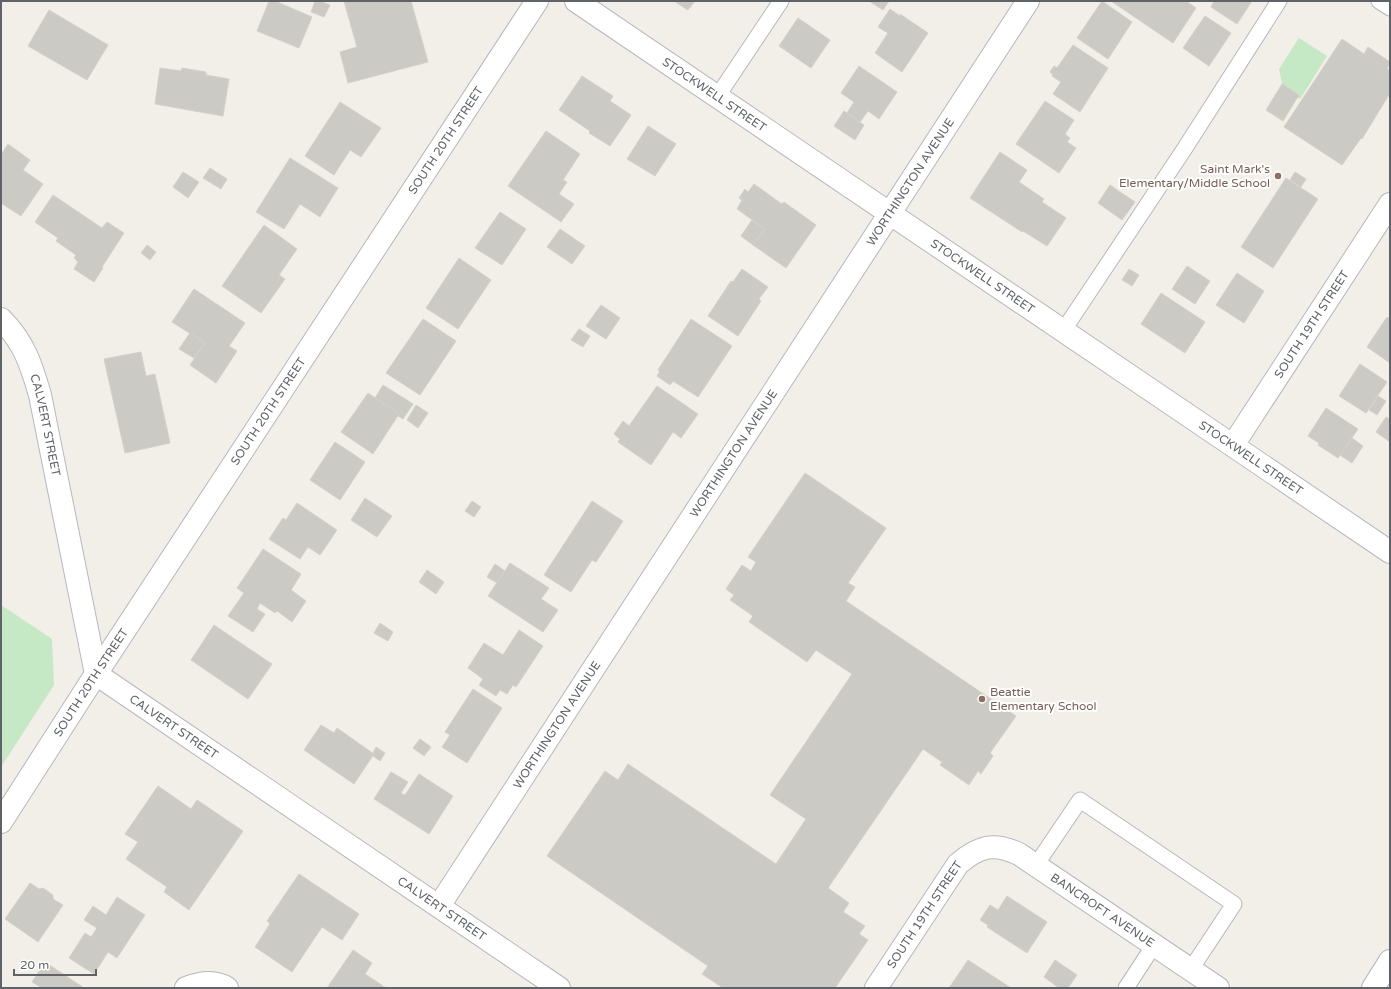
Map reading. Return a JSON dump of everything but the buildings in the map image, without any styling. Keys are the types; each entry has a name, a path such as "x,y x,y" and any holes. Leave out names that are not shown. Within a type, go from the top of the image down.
{"street":[{"name":"SOUTH 20TH STREET","path":"1,822 96,674 536,1"},
{"name":"STOCKWELL STREET","path":"576,1 1390,552"},
{"name":"WORTHINGTON AVENUE","path":"439,906 1028,1"},
{"name":"SOUTH 19TH STREET","path":"1233,445 1390,204"},
{"name":"CALVERT STREET","path":"1,319 13,332 31,365 40,394 96,674 559,988"},
{"name":"BANCROFT AVENUE","path":"981,849 993,847 1007,848 1019,854 1218,988"},
{"name":"SOUTH 19TH STREET","path":"876,988 958,864 968,856 981,849"},
{"path":"1373,988 1390,961"},
{"path":"186,988 199,983 212,983 227,988"}],"lane":[{"path":"717,97 781,1"},
{"path":"1063,331 1185,148 1278,1"},
{"path":"1379,1 1390,8"},
{"path":"1036,865 1080,800 1234,904 1191,969"},
{"path":"1126,988 1154,945"}],"green space":[{"path":"1299,38 1327,56 1300,99 1283,88 1279,69"},
{"path":"1,605 52,639 54,685 1,767"}],"place":[{"name":"Saint Mark's Elementary/Middle School","path":"1278,176"},
{"name":"Beattie Elementary School","path":"982,699"}]}
